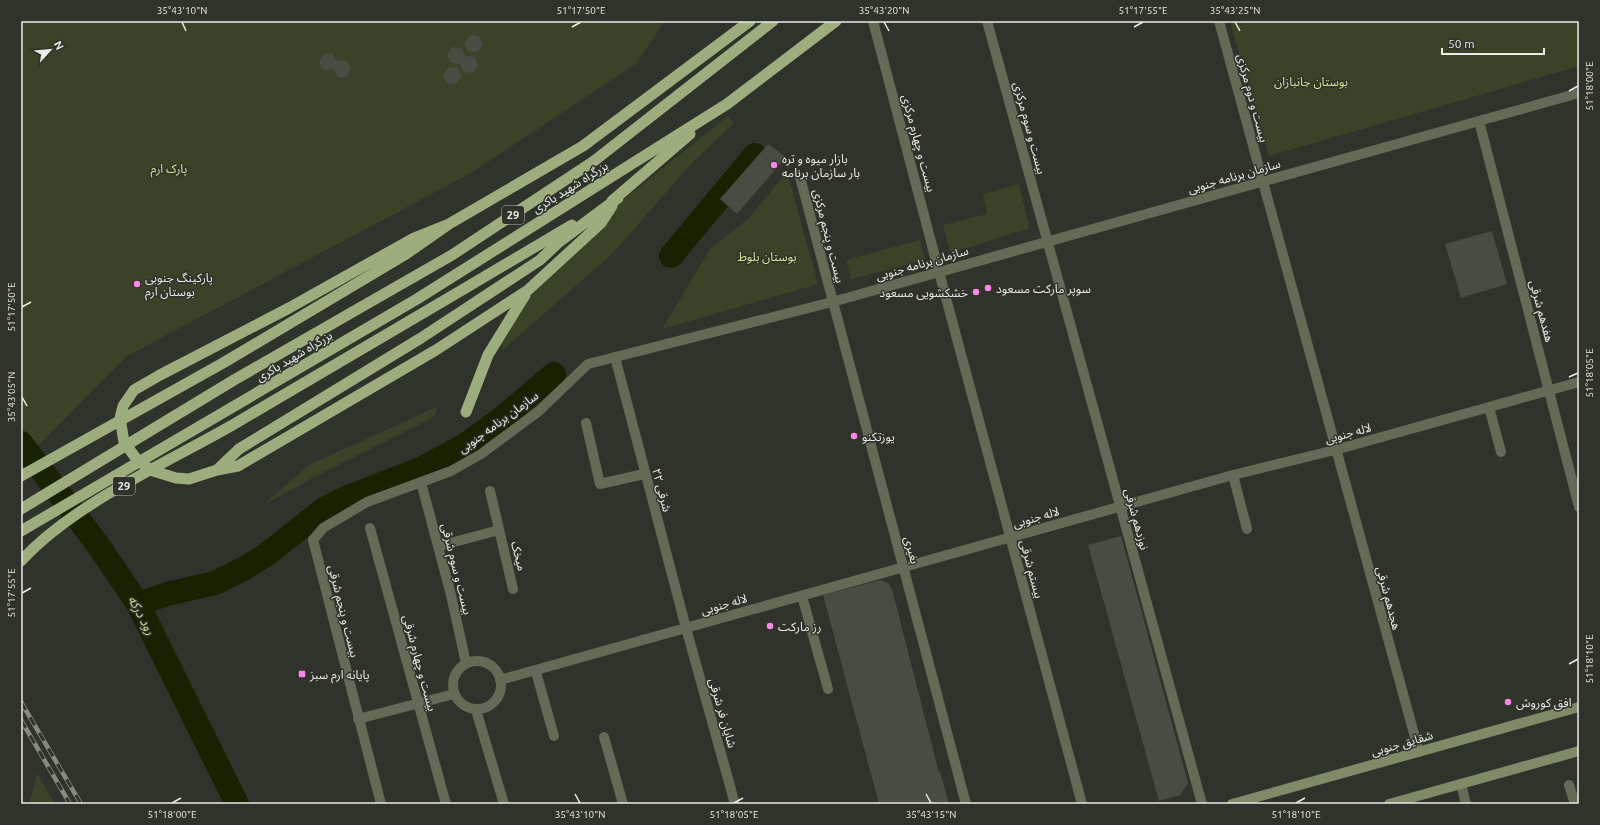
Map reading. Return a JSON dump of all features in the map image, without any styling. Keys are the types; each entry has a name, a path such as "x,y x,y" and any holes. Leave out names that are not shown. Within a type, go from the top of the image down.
{"highway":[{"name":"29","path":"21,476 223,363 406,254 449,224 583,146 750,21"},
{"name":"29","path":"21,509 234,380 452,255 594,161 773,21"},
{"name":"بزرگراه شهید باکری","path":"21,531 227,411 423,294 714,112 836,21"},
{"name":"29","path":"21,561 37,543 110,493 235,423 618,198 714,112"},
{"path":"449,224 414,238 289,308 134,390 123,406 120,418 124,442 138,461 153,471 176,478 190,479 217,470 238,466 436,350 528,290 601,223 618,198"},
{"path":"217,470 239,449 421,338 540,260 559,242 618,198"},
{"path":"466,412 488,355 528,290"}],"main road":[{"name":"شقایق جنوبی","path":"1232,804 1579,708"},
{"path":"1389,804 1579,751"}],"street":[{"name":"بیست و چهارم مرکزی","path":"873,21 939,272"},
{"name":"بیست و سوم مرکزی","path":"987,21 1048,242"},
{"name":"بیست و دوم مرکزی","path":"1219,21 1335,450"},
{"name":"سازمان برنامه جنوبی","path":"313,540 323,528 367,502 451,471 481,454 539,411 588,364 832,302 1579,93"},
{"name":"هفدهم شرقی","path":"1479,121 1579,507"},
{"name":"بیست و پنجم مرکزی","path":"800,177 832,302"},
{"name":"نوزدهم شرقی","path":"1048,242 1202,804"},
{"name":"بیستم شرقی","path":"939,272 1082,804"},
{"name":"بغیری","path":"832,302 966,804"},
{"name":"۲۲ شرقی","path":"614,357 686,628"},
{"name":"لاله جنوبی","path":"500,680 536,672 686,628 1233,475 1335,450 1579,382"},
{"path":"1489,408 1501,452"},
{"path":"586,423 600,484 644,474"},
{"name":"هجدهم شرقی","path":"1335,450 1419,752"},
{"path":"1233,475 1247,529"},
{"name":"بیست و سوم شرقی","path":"421,482 439,546 466,663"},
{"name":"میخک","path":"490,491 513,589"},
{"name":"بیست و چهارم شرقی","path":"370,528 446,804"},
{"name":"میخک","path":"439,546 499,530"},
{"name":"بیست و پنجم شرقی","path":"313,540 380,804"},
{"path":"802,596 828,689"},
{"name":"شایان فر شرقی","path":"686,628 735,804"},
{"path":"480,661 487,664 498,674 500,680 499,694 490,706 476,710 463,705 454,694 453,680 456,673 466,663 480,661"},
{"path":"536,672 554,736"},
{"path":"358,719 454,694"},
{"path":"476,710 504,804"},
{"path":"604,737 623,804"},
{"path":"1461,784 1466,804"},
{"path":"1569,785 1575,804"}],"green space":[{"name":"پارک ارم","path":"21,21 665,21 637,63 471,173 127,356 35,449 21,431"},
{"name":"بوستان جانبازان","path":"1230,21 1579,21 1579,66 1269,156"},
{"path":"728,116 734,123 691,164 613,253 503,350 501,338 530,294 595,233 624,199"},
{"name":"بوستان بلوط","path":"787,172 818,284 662,329 710,249 749,218"},
{"path":"1019,184 1028,229 950,253 943,225 987,214 983,194"},
{"path":"920,240 925,260 851,279 846,260"},
{"path":"437,407 435,415 426,421 320,474 263,505 309,465"},
{"path":"37,773 55,804 29,804"}],"building":[{"path":"470,35 479,36 483,45 477,52 468,51 464,43"},
{"path":"452,47 462,48 465,56 475,57 478,66 473,73 464,72 460,64 451,63 447,55"},
{"path":"332,53 337,61 346,61 351,68 347,77 338,77 333,69 324,70 319,62 323,54"},
{"path":"449,67 458,68 462,77 456,84 447,83 443,75"},
{"path":"768,144 786,157 737,214 720,199"},
{"path":"1492,231 1507,284 1461,298 1445,244"},
{"path":"1121,536 1188,783 1180,795 1159,801 1088,545"},
{"path":"880,580 888,583 892,589 939,773 940,771 949,804 879,804 823,595"}],"waterway":[{"path":"671,256 755,155"},
{"path":"138,604 167,594 215,583 243,569 266,555 324,509 348,497 423,468 465,445 501,419 554,374"},
{"name":"رود درکه","path":"21,443 98,545 138,604 237,804"}],"railway":[{"path":"21,702 81,804"},
{"path":"21,720 70,804"}],"place":[{"name":"بازار میوه و تره بار سازمان برنامه","path":"774,165"},
{"name":"پارکینگ جنوبی بوستان ارم","path":"137,284"},
{"name":"سوپر مارکت مسعود","path":"988,288"},
{"name":"خشکشویی مسعود","path":"976,292"},
{"name":"یوزتکنو","path":"854,436"},
{"name":"رز مارکت","path":"770,626"},
{"name":"پایانه ارم سبز","path":"302,674"},
{"name":"افق کوروش","path":"1508,702"}]}
